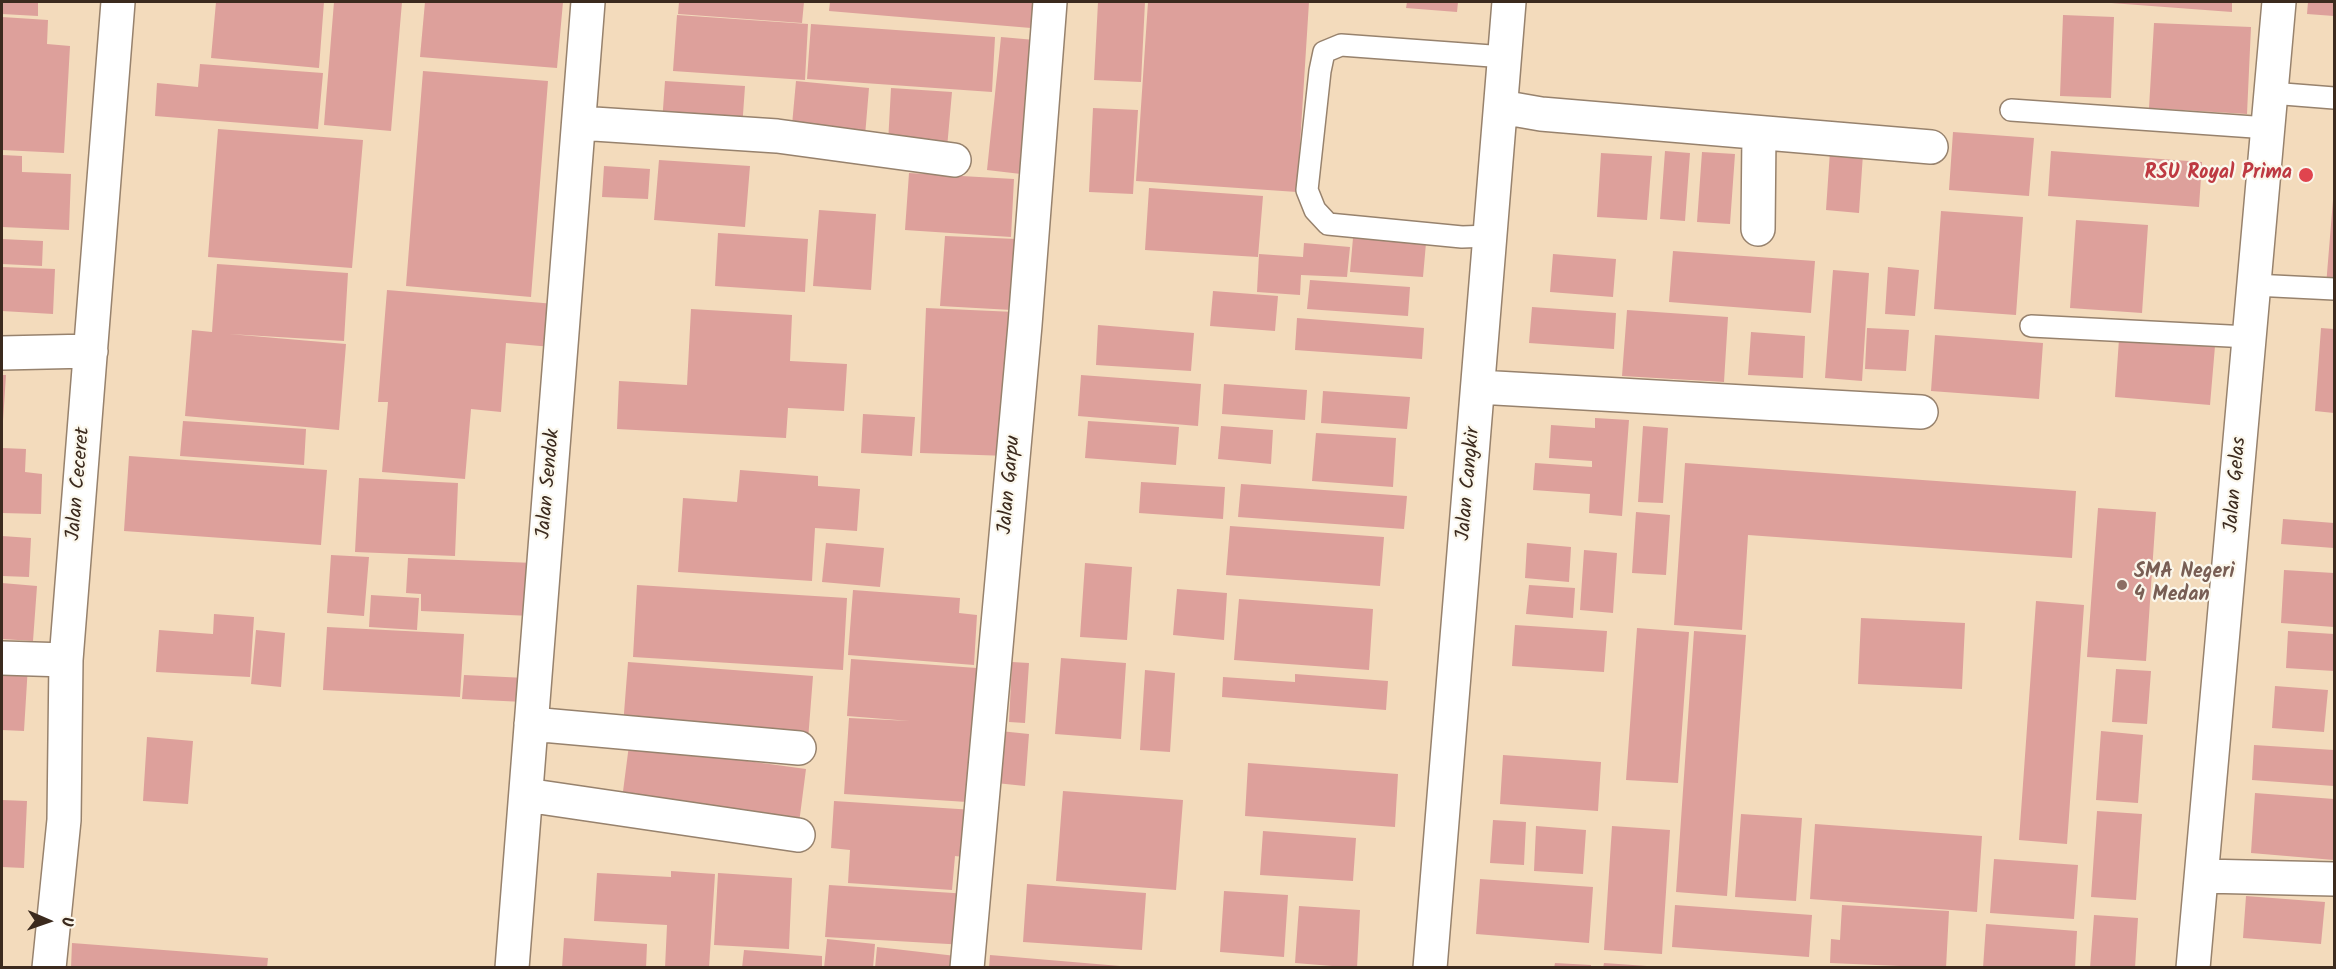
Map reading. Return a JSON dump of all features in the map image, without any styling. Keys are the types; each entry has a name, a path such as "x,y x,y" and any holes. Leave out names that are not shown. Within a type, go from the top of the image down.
{"street":[{"name":"Jalan Ceceret","path":"49,968 64,820 66,660 118,2"},
{"name":"Jalan Sendok","path":"512,968 588,2"},
{"name":"Jalan Garpu","path":"967,968 1025,325 1050,2"},
{"name":"Jalan Cangkir","path":"1430,968 1509,2"},
{"name":"Jalan Gelas","path":"2193,968 2279,2"},
{"path":"1501,107 1541,114 1931,147"},
{"path":"579,123 777,136 954,160"},
{"path":"1758,229 1759,133"},
{"path":"2,353 91,351"},
{"path":"1478,387 1921,412"},
{"path":"2,658 66,660"},
{"path":"531,724 800,748"},
{"path":"526,795 798,835"},
{"path":"2202,876 2334,879"}],"lane":[{"path":"1490,236 1462,237 1328,224 1315,210 1307,190 1324,52 1341,45 1505,57"},
{"path":"2271,93 2334,98"},
{"path":"2012,110 2268,128"},
{"path":"2254,285 2334,289"},
{"path":"2031,326 2249,337"}],"building":[{"path":"2,2 38,2 38,16 2,14"},
{"path":"216,2 324,2 319,68 211,58"},
{"path":"334,2 402,2 391,131 324,125"},
{"path":"425,2 563,2 557,68 420,57"},
{"path":"679,2 804,2 802,23 678,14"},
{"path":"830,2 1035,2 1031,28 829,11"},
{"path":"1098,2 1145,2 1141,82 1094,80"},
{"path":"1148,2 1309,2 1297,192 1136,181"},
{"path":"1407,2 1458,2 1457,12 1406,8"},
{"path":"2232,2 2232,12 2111,3"},
{"path":"2308,2 2334,2 2334,16 2307,14"},
{"path":"677,15 808,24 805,80 673,71"},
{"path":"2063,15 2114,17 2111,98 2060,96"},
{"path":"2,17 48,20 47,44 70,46 64,153 2,150"},
{"path":"2154,23 2251,27 2247,114 2149,108"},
{"path":"811,24 995,37 992,92 807,79"},
{"path":"1001,37 1035,40 1021,174 987,170"},
{"path":"200,64 323,73 318,129 155,116 157,83 198,87"},
{"path":"423,71 548,81 531,297 406,286"},
{"path":"665,81 745,86 742,129 662,123"},
{"path":"796,81 869,88 865,136 791,136"},
{"path":"891,88 952,92 947,148 888,143"},
{"path":"1093,108 1138,110 1133,194 1089,192"},
{"path":"218,129 363,140 352,268 208,257"},
{"path":"1953,132 2034,138 2029,196 1949,190"},
{"path":"1665,151 1690,153 1685,221 1660,219"},
{"path":"1830,151 1863,154 1859,213 1826,210"},
{"path":"2051,151 2202,162 2199,207 2048,196"},
{"path":"1702,152 1735,154 1730,224 1697,222"},
{"path":"1601,153 1652,156 1647,220 1597,217"},
{"path":"2,155 22,156 22,172 71,174 69,230 2,227"},
{"path":"659,160 750,166 745,227 654,220"},
{"path":"604,166 650,169 648,199 602,197"},
{"path":"909,173 1014,179 1011,237 905,230"},
{"path":"1149,188 1263,196 1258,257 1145,250"},
{"path":"2334,201 2334,299 2325,298"},
{"path":"819,210 876,214 871,290 813,286"},
{"path":"1941,211 2023,217 2016,315 1934,309"},
{"path":"2076,220 2148,225 2142,313 2070,308"},
{"path":"718,233 808,239 805,292 715,286"},
{"path":"945,236 1017,239 1012,310 940,306"},
{"path":"1353,238 1426,243 1423,277 1350,272"},
{"path":"2,239 43,241 42,266 2,264"},
{"path":"1304,243 1350,247 1347,277 1301,275 1300,295 1257,292 1259,254 1303,257"},
{"path":"1673,251 1815,261 1811,313 1669,302"},
{"path":"1553,254 1616,259 1613,297 1550,292"},
{"path":"217,264 348,273 344,341 229,334 346,344 339,430 185,416 192,330 212,332"},
{"path":"2,267 55,269 53,314 2,311"},
{"path":"1888,267 1919,270 1915,316 1885,314"},
{"path":"1833,270 1869,273 1862,381 1825,378"},
{"path":"1310,280 1410,287 1408,316 1307,309"},
{"path":"387,290 555,304 552,347 506,343 501,412 471,409 465,479 382,472 388,402 378,402"},
{"path":"1213,291 1278,296 1275,331 1210,326"},
{"path":"1532,307 1616,313 1614,349 1529,343"},
{"path":"926,308 1015,312 1008,456 920,453"},
{"path":"691,309 792,315 790,361 847,364 844,411 788,408 786,438 617,429 619,381 687,385"},
{"path":"1627,310 1728,317 1724,382 1622,376"},
{"path":"1297,318 1424,328 1422,359 1295,350"},
{"path":"1098,325 1194,333 1191,371 1096,365"},
{"path":"1867,328 1909,330 1906,371 1865,369"},
{"path":"2321,328 2334,329 2334,413 2315,411"},
{"path":"1751,332 1805,336 1803,378 1748,375"},
{"path":"1935,335 2043,343 2039,399 1931,391"},
{"path":"2119,339 2215,346 2210,405 2115,397"},
{"path":"2,375 6,375 3,421 2,421"},
{"path":"1081,375 1201,384 1198,426 1078,416"},
{"path":"1224,384 1307,390 1305,420 1222,414"},
{"path":"1323,391 1410,397 1407,429 1321,423"},
{"path":"863,414 915,417 912,456 861,453"},
{"path":"1595,418 1629,420 1622,516 1589,513 1590,494 1533,490 1535,463 1592,467 1592,461 1549,458 1551,425 1595,428"},
{"path":"183,421 306,429 304,465 180,456"},
{"path":"1088,421 1179,427 1176,465 1085,458"},
{"path":"1221,426 1273,430 1271,464 1218,459"},
{"path":"1643,426 1668,428 1663,503 1638,502"},
{"path":"1316,433 1396,438 1393,487 1312,481"},
{"path":"2,448 26,449 25,472 42,474 41,514 2,513"},
{"path":"129,456 327,470 321,545 124,531"},
{"path":"1685,463 2076,491 2072,558 1748,535 1742,630 1674,625"},
{"path":"740,470 818,476 818,486 860,489 857,531 815,528 812,581 678,572 683,498 737,502"},
{"path":"359,478 458,483 455,556 355,552"},
{"path":"1141,482 1225,487 1223,519 1139,513"},
{"path":"1241,484 1407,496 1404,529 1238,517"},
{"name":"SMA Negeri 4 Medan","path":"2098,508 2156,512 2146,661 2087,657"},
{"path":"1636,512 1670,515 1666,575 1632,573"},
{"path":"2283,519 2334,523 2334,548 2281,544"},
{"path":"1230,526 1384,537 1380,586 1226,575"},
{"path":"2,536 31,538 29,577 2,576"},
{"path":"826,543 884,548 880,587 822,582"},
{"path":"1527,543 1571,547 1569,582 1525,578"},
{"path":"1584,550 1617,553 1613,613 1580,610"},
{"path":"331,555 369,557 364,616 327,613"},
{"path":"408,558 534,563 531,616 421,611 421,594 406,593"},
{"path":"1085,563 1132,567 1127,640 1080,637"},
{"path":"2284,570 2334,573 2334,627 2281,623"},
{"path":"2,583 37,586 33,641 2,639"},
{"path":"637,585 847,598 843,670 633,657"},
{"path":"1529,585 1575,588 1573,618 1526,614"},
{"path":"1177,589 1227,593 1224,640 1173,635"},
{"path":"853,590 960,598 959,613 977,615 974,665 848,655"},
{"path":"371,595 419,598 417,630 369,627"},
{"path":"1239,599 1373,609 1369,670 1234,660"},
{"path":"2036,601 2084,605 2067,844 2019,840"},
{"path":"214,614 254,617 250,677 156,672 159,630 213,634"},
{"path":"1861,618 1965,623 1962,689 1858,684"},
{"path":"1515,625 1607,631 1604,672 1512,666"},
{"path":"327,627 464,634 460,697 323,690"},
{"path":"1637,628 1689,632 1678,783 1626,780"},
{"path":"256,630 285,633 281,687 251,684"},
{"path":"1694,631 1746,635 1727,896 1676,892"},
{"path":"2288,631 2334,634 2334,671 2286,668"},
{"path":"1061,658 1126,663 1121,739 1055,734"},
{"path":"851,659 977,668 967,802 844,794 849,718 910,721 847,716"},
{"path":"628,662 813,676 808,740 623,726"},
{"path":"1012,662 1029,663 1025,723 1009,722"},
{"path":"2,663 28,665 24,731 2,730"},
{"path":"2116,669 2151,671 2147,724 2112,722"},
{"path":"1145,670 1175,673 1170,752 1140,750"},
{"path":"1295,674 1388,681 1386,710 1222,697 1223,677 1295,682"},
{"path":"464,675 526,678 524,702 462,699"},
{"path":"2275,686 2328,690 2324,732 2272,728"},
{"path":"1000,731 1029,734 1025,786 996,783"},
{"path":"2101,731 2143,735 2138,803 2096,800"},
{"path":"147,737 193,741 188,804 143,801"},
{"path":"629,745 806,769 798,831 621,807"},
{"path":"2254,745 2334,750 2334,786 2252,780"},
{"path":"1503,755 1601,762 1598,811 1500,804"},
{"path":"1248,763 1398,774 1395,827 1245,816"},
{"path":"1063,791 1183,800 1176,890 1056,881"},
{"path":"2255,793 2334,799 2334,860 2251,853"},
{"path":"2,800 27,801 24,868 2,867"},
{"path":"834,801 974,810 971,858 955,856 952,890 848,883 850,850 831,848"},
{"path":"2097,811 2142,814 2136,900 2091,897"},
{"path":"1741,814 1802,818 1796,901 1735,897"},
{"path":"1493,820 1526,822 1524,865 1490,863"},
{"path":"1815,824 1982,836 1977,912 1810,899"},
{"path":"1536,826 1586,830 1583,874 1534,871"},
{"path":"1612,826 1670,830 1662,954 1604,950"},
{"path":"1263,831 1356,838 1353,881 1260,875"},
{"path":"1994,859 2078,865 2074,919 1990,913"},
{"path":"671,871 715,874 709,968 665,968 667,925 594,921 597,873 671,877"},
{"path":"718,873 792,878 789,949 714,945"},
{"path":"1480,879 1593,887 1589,943 1476,934"},
{"path":"1027,884 1146,893 1142,950 1023,942"},
{"path":"829,885 969,894 966,945 825,937"},
{"path":"1224,891 1288,895 1284,957 1220,952"},
{"path":"2246,896 2325,902 2321,944 2243,938"},
{"path":"1675,905 1812,915 1809,957 1672,947"},
{"path":"1842,905 1949,911 1946,968 1830,963 1831,939 1840,940"},
{"path":"1299,906 1360,910 1357,968 1295,963"},
{"path":"2094,915 2138,918 2135,968 2090,968"},
{"path":"1986,924 2077,931 2075,968 1983,968"},
{"path":"564,938 647,944 646,968 562,968"},
{"path":"827,939 875,944 873,968 824,968"},
{"path":"72,943 268,958 267,968 71,968"},
{"path":"877,947 956,956 955,968 875,968"},
{"path":"744,950 822,956 822,968 742,968"},
{"path":"990,955 1120,966 1119,968 989,968"},
{"path":"1555,963 1591,965 1591,968 1554,968"},
{"path":"1604,963 1647,966 1647,968 1603,968"}],"place":[{"name":"RSU Royal Prima","path":"2306,175"},
{"name":"SMA Negeri 4 Medan","path":"2122,585"}]}
